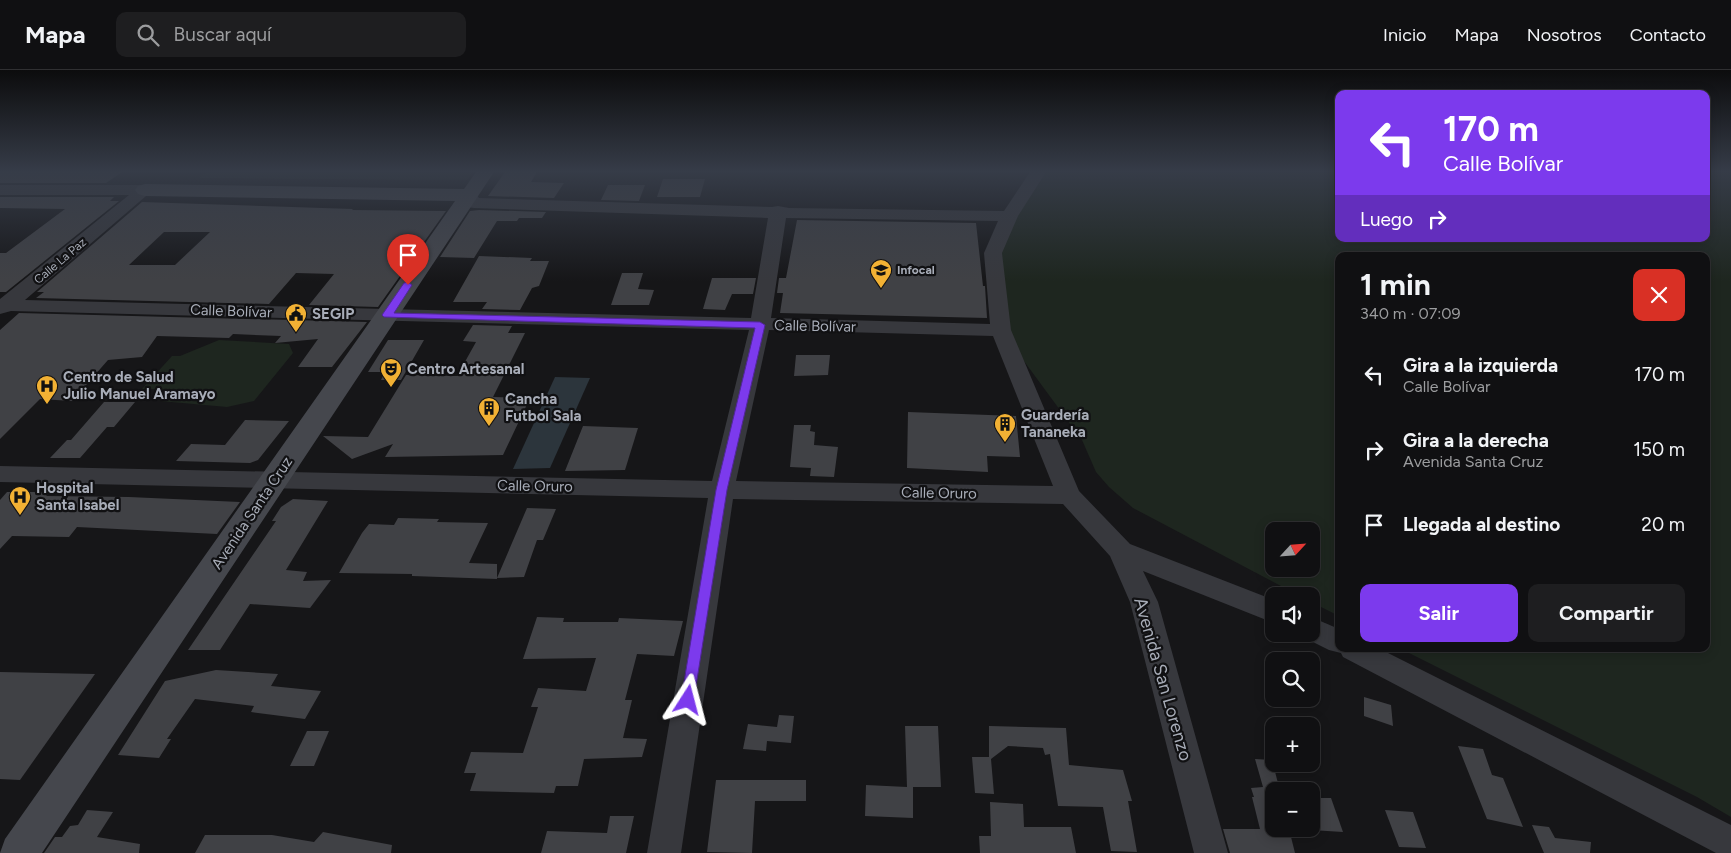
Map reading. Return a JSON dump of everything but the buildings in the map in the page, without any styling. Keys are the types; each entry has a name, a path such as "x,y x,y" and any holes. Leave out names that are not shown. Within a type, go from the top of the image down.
{"main road":[{"name":"Avenida Santa Cruz","path":"19,853 459,209"}],"street":[{"name":"Calle La Paz","path":"2,307 122,209"},
{"path":"661,209 1009,216"},
{"path":"1014,209 993,253 1001,330 1069,495"},
{"path":"664,853 722,490 760,325 778,212"},
{"name":"Calle Bolívar","path":"2,307 1001,330"},
{"name":"Calle Oruro","path":"0,474 722,490 1069,495"},
{"name":"Avenida San Lorenzo","path":"1069,495 1121,551 1144,602 1211,853"},
{"path":"1121,551 1265,608"},
{"path":"1320,632 1335,640"},
{"path":"1358,652 1731,843"}],"shaded area":[{"path":"1014,209 1335,209 1335,242 1710,242 1710,209 1731,209 1731,817 1697,797 1407,652 1710,652 1710,252 1335,252 1335,614 1320,606 1320,587 1283,587 1266,578 1320,578 1320,522 1265,522 1265,578 1133,508 1109,487 1096,472 1082,440 1001,330 993,253"},
{"path":"219,340 289,344 293,353 254,401 227,407 160,401 155,389 142,389 172,356 180,356"},
{"path":"555,377 590,378 550,468 513,469"}],"place":[{"name":"Infocal","path":"881,289"},
{"name":"SEGIP","path":"296,333"},
{"name":"Centro Artesanal","path":"391,388"},
{"name":"Centro de Salud Julio Manuel Aramayo","path":"47,405"},
{"name":"Cancha Futbol Sala","path":"489,427"},
{"name":"Guardería Tananeka","path":"1005,443"},
{"name":"Hospital Santa Isabel","path":"20,516"}],"route":[{"path":"408,285 387,315 760,325 722,490 688,700"}]}
